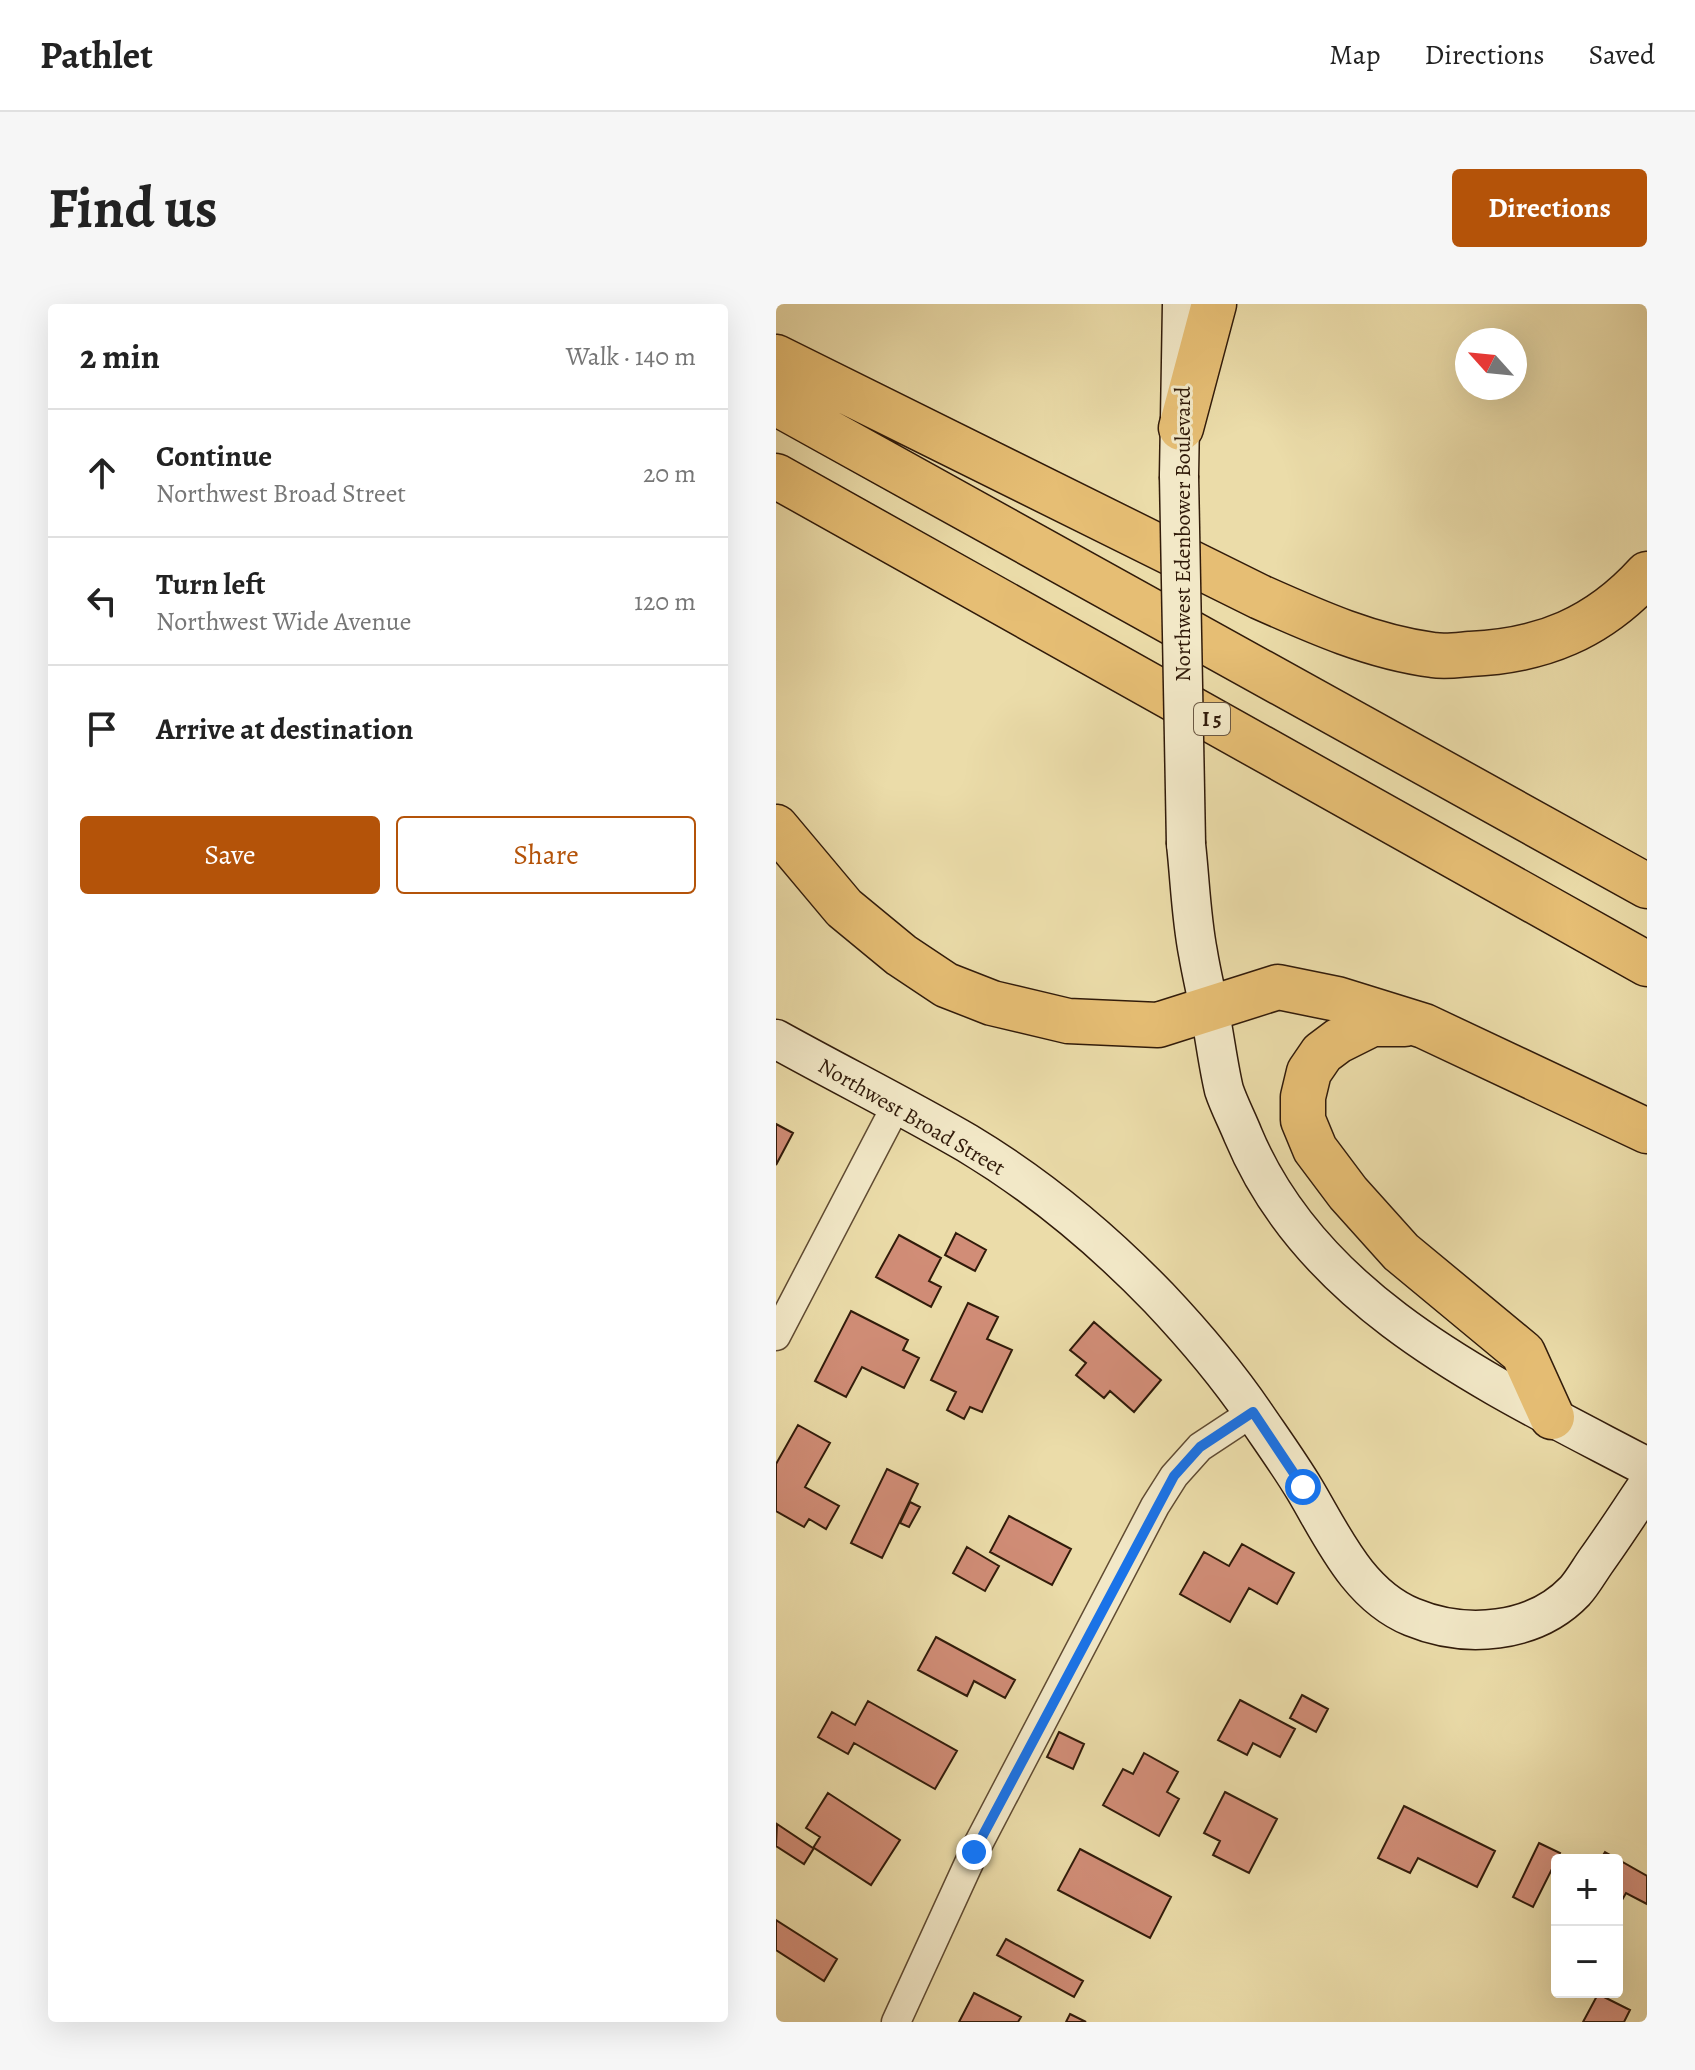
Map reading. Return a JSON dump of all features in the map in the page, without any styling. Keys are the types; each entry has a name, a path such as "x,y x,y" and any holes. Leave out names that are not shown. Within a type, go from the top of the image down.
{"highway":[{"path":"1181,428 1214,304"},
{"path":"776,357 1260,597 1333,629 1386,646 1435,656 1535,646 1575,632 1606,613 1647,574"},
{"path":"776,403 1647,886"},
{"name":"I 5","path":"776,476 1647,964"},
{"path":"776,827 844,908 901,955 946,985 992,1003 1068,1021 1158,1025 1278,987 1337,999 1424,1026 1647,1131"},
{"path":"1424,1026 1391,1022 1372,1024 1356,1030 1322,1053 1309,1072 1303,1097 1303,1120 1315,1149 1348,1193 1401,1252 1523,1353 1552,1417"}],"main road":[{"name":"Northwest Edenbower Boulevard","path":"1182,304 1179,476 1186,844 1197,951 1225,1091 1254,1163 1315,1247 1351,1284 1390,1318 1489,1384 1647,1467"},
{"name":"Northwest Broad Street","path":"776,1039 966,1143 999,1164 1087,1231 1161,1300 1207,1353 1253,1412 1303,1487 1341,1553 1367,1585 1411,1617 1436,1624 1495,1631 1553,1609 1575,1591 1647,1486"}],"street":[{"path":"776,1336 896,1106"},
{"path":"896,2022 974,1852 1155,1506 1174,1476 1200,1447 1253,1412"}],"building":[{"path":"776,1124 793,1133 776,1165"},
{"path":"956,1233 986,1250 975,1271 945,1255"},
{"path":"899,1235 941,1258 929,1281 941,1287 931,1307 876,1277"},
{"path":"968,1303 998,1317 987,1339 1012,1350 982,1412 970,1407 964,1419 947,1410 956,1392 931,1380"},
{"path":"851,1311 908,1340 903,1350 919,1358 904,1388 862,1367 846,1397 815,1381"},
{"path":"1094,1322 1161,1380 1134,1412 1110,1391 1104,1398 1076,1375 1086,1363 1070,1350"},
{"path":"798,1425 830,1443 805,1487 839,1506 826,1529 809,1519 804,1527 776,1511 776,1464"},
{"path":"887,1469 918,1484 882,1558 851,1543"},
{"path":"910,1502 920,1507 909,1527 900,1523"},
{"path":"1009,1516 1071,1549 1052,1585 990,1552"},
{"path":"1242,1544 1294,1573 1277,1604 1249,1588 1230,1622 1180,1594 1204,1552 1229,1566"},
{"path":"967,1547 999,1566 985,1591 953,1573"},
{"path":"936,1637 1015,1680 1005,1698 974,1681 967,1696 918,1670"},
{"path":"1302,1695 1328,1709 1316,1732 1290,1718"},
{"path":"1240,1700 1295,1729 1280,1757 1253,1743 1247,1755 1218,1740"},
{"path":"868,1701 957,1751 935,1789 854,1743 848,1754 818,1737 832,1712 855,1725"},
{"path":"1059,1732 1084,1744 1073,1769 1047,1757"},
{"path":"1144,1753 1178,1772 1167,1792 1179,1799 1159,1836 1103,1805 1123,1769 1133,1774"},
{"path":"1225,1792 1277,1819 1249,1873 1213,1855 1220,1841 1204,1833"},
{"path":"828,1793 900,1840 871,1885 814,1848 804,1864 776,1846 777,1824 813,1848 820,1837 806,1828"},
{"path":"1404,1806 1495,1851 1477,1887 1418,1858 1410,1873 1378,1858"},
{"path":"1539,1843 1560,1853 1551,1854 1551,1871 1533,1907 1513,1897"},
{"path":"1080,1849 1171,1897 1150,1938 1058,1890"},
{"path":"1623,1862 1647,1876 1647,1904 1626,1893 1623,1898"},
{"path":"776,1920 837,1959 824,1981 776,1950"},
{"path":"1006,1939 1083,1981 1074,1997 997,1955"},
{"path":"974,1993 1021,2017 1018,2022 959,2022"},
{"path":"1596,1998 1606,1998 1630,2010 1624,2022 1583,2022"},
{"path":"1070,2014 1086,2022 1066,2022"}],"route":[{"path":"974,1852 1155,1506 1174,1476 1200,1447 1253,1412 1303,1487"}]}
